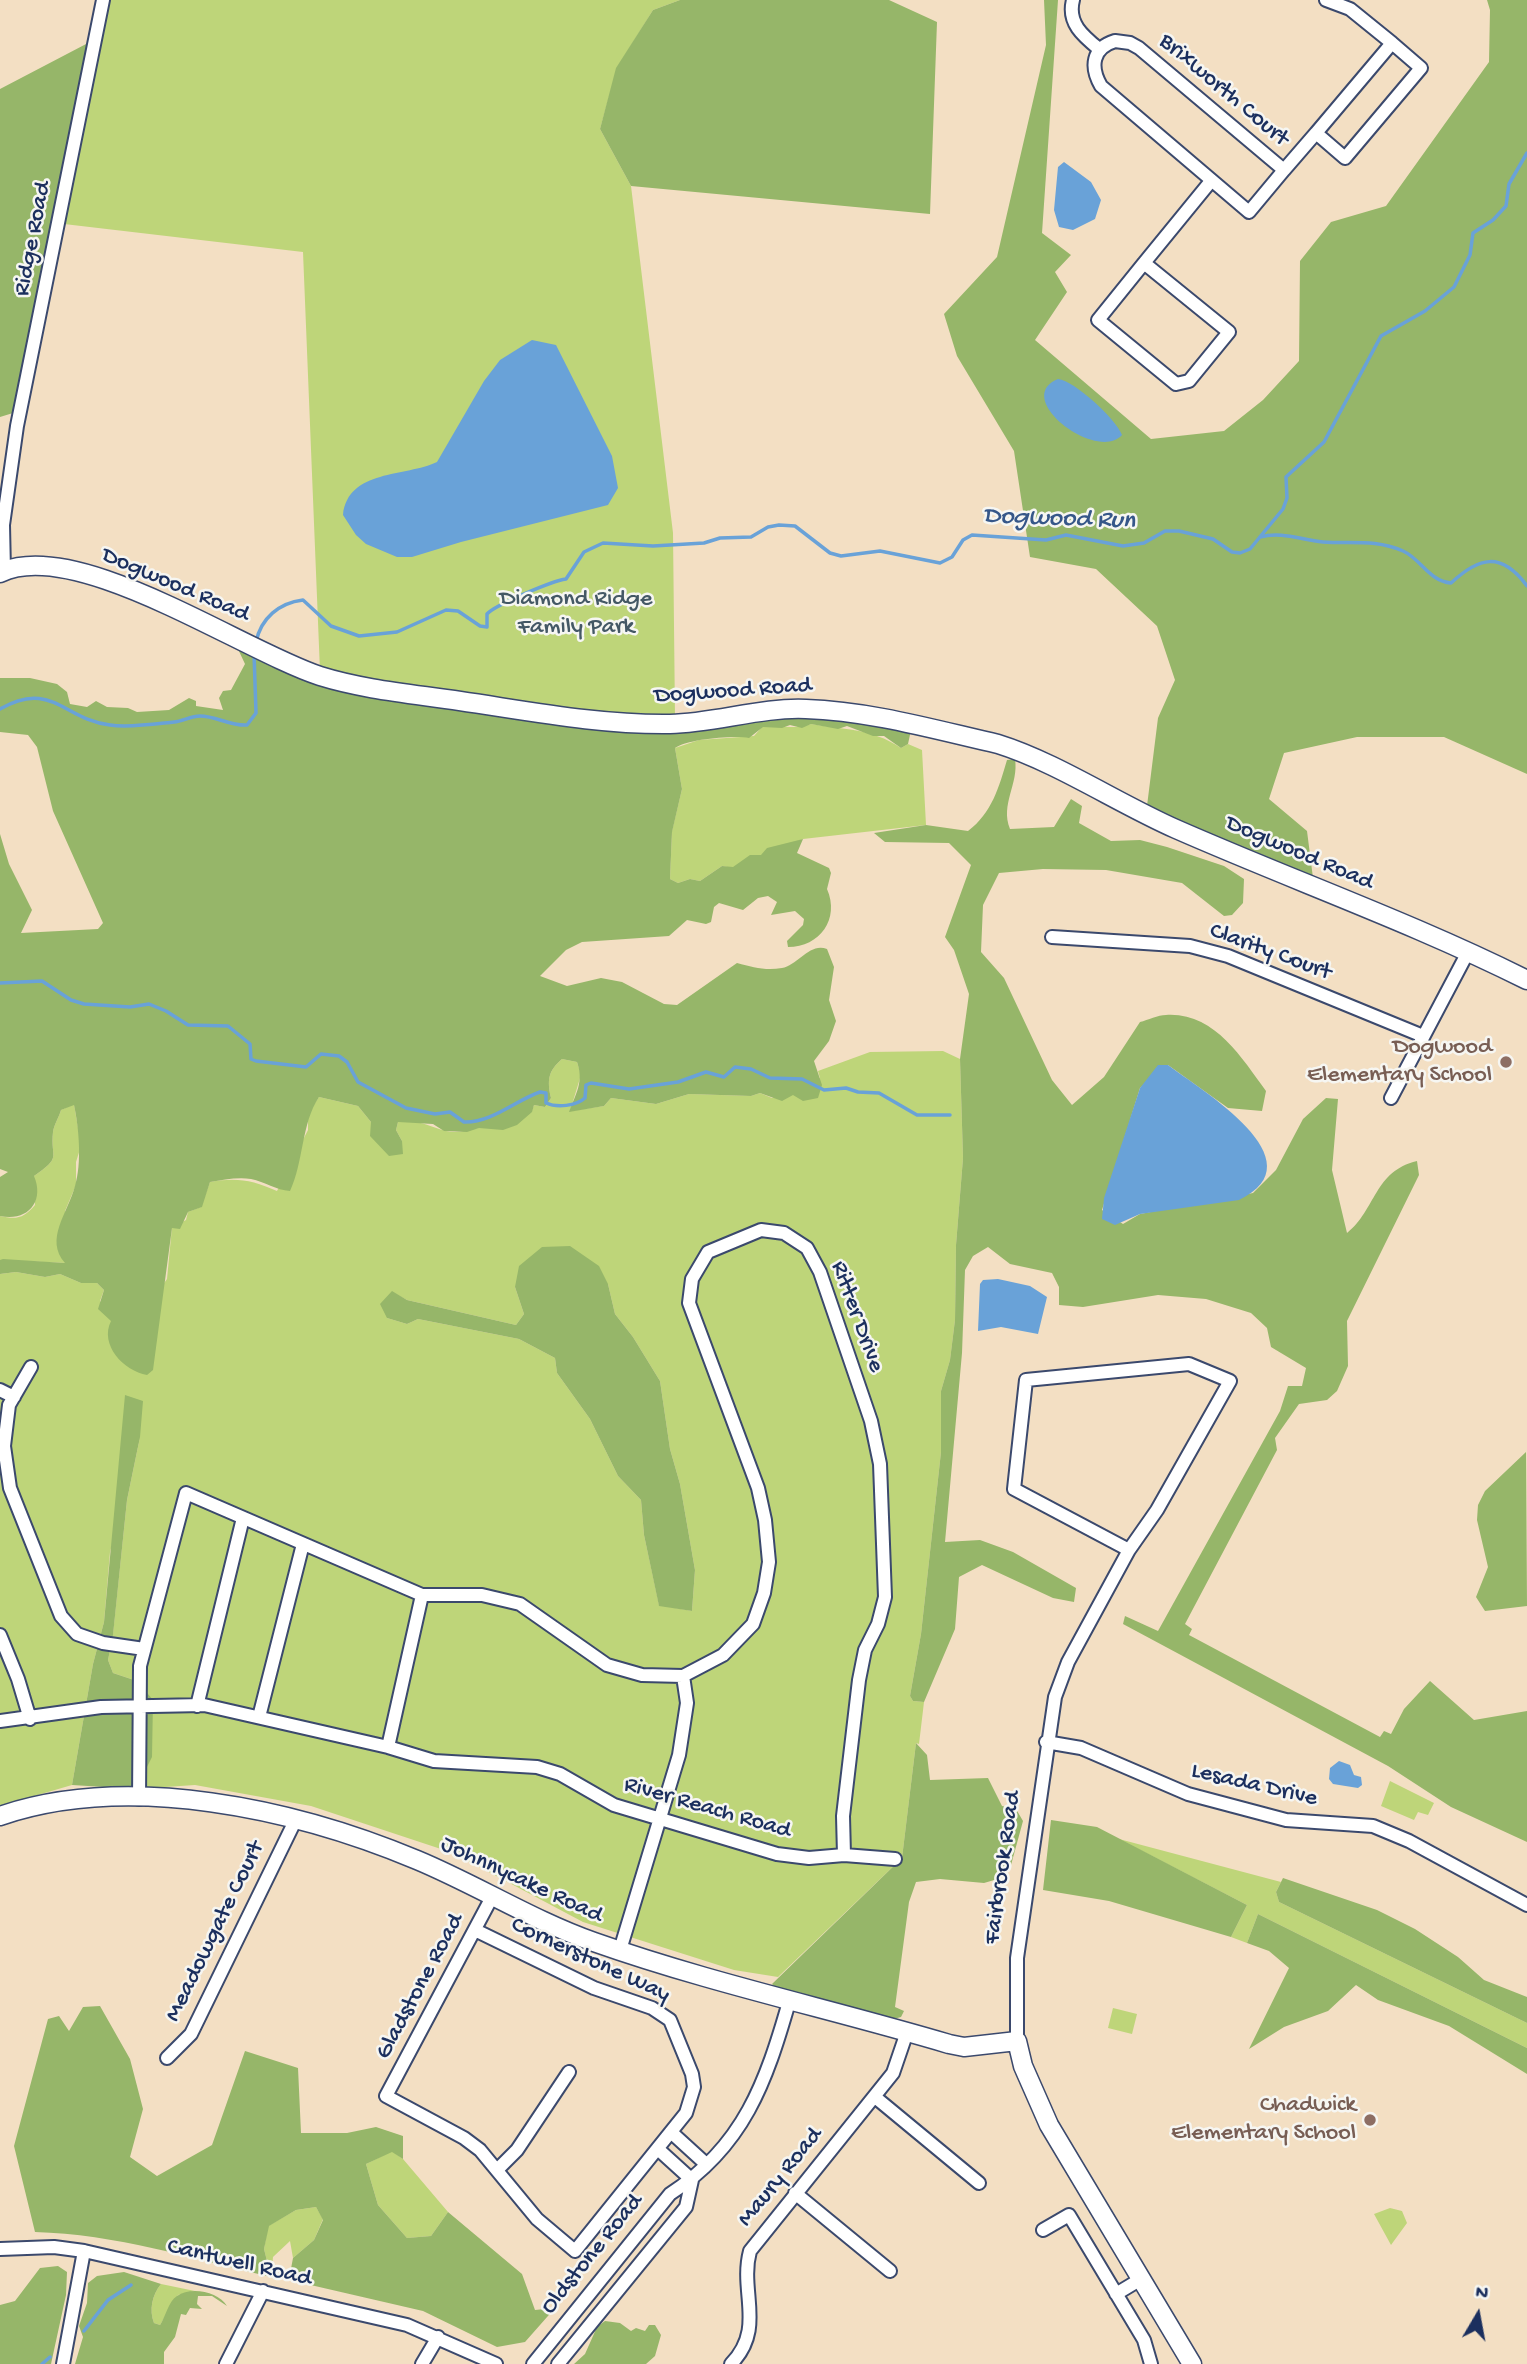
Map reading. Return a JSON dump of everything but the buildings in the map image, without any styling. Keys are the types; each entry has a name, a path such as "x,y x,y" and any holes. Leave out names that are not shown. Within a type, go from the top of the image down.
{"street":[{"name":"Ridge Road","path":"2,572 2,536 17,426 103,0"},
{"path":"1073,0 1072,16 1076,26 1099,49"},
{"path":"1316,133 1345,158 1421,68 1350,9 1326,0"},
{"name":"Brixworth Court","path":"1115,41 1130,43 1139,48 1284,170 1249,212 1101,86 1094,67 1099,49 1115,41"},
{"path":"1284,170 1392,43"},
{"path":"1144,263 1229,331 1189,381 1176,384 1098,320 1144,263 1212,181"},
{"name":"Dogwood Road","path":"2,572 33,564 63,568 136,593 305,670 342,681 579,718 631,723 679,723 783,709 826,710 998,744 1024,754 1144,815 1468,952 1527,980"},
{"name":"Clarity Court","path":"1052,937 1190,946 1228,956 1423,1036"},
{"path":"1391,1098 1468,952"},
{"name":"Ritter Drive","path":"683,1676 723,1655 752,1624 764,1593 769,1562 758,1488 690,1303 692,1279 708,1252 761,1230 784,1233 807,1248 820,1272 871,1421 880,1464 885,1597 878,1624 864,1650 859,1680 843,1816 844,1855"},
{"name":"Fairbrook Road","path":"1129,1550 1014,1489 1026,1380 1189,1364 1230,1381 1157,1510 1129,1550 1065,1671 1055,1698 1046,1742 1017,1958 1017,2041 1023,2066 1049,2125 1192,2364"},
{"path":"31,1367 9,1405 4,1446 5,1489 61,1616 77,1634 103,1643 144,1649"},
{"path":"0,1390 14,1397"},
{"path":"139,1799 140,1666 186,1493 422,1595 482,1595 520,1604 607,1665 642,1675 683,1676 687,1703 680,1755 620,1950"},
{"path":"197,1706 243,1518"},
{"path":"259,1717 303,1544"},
{"path":"388,1746 422,1595"},
{"path":"0,1635 18,1679 30,1719"},
{"name":"River Reach Road","path":"0,1721 30,1719 101,1707 197,1706 388,1746 433,1761 474,1765 512,1763 537,1767 560,1774 614,1805 778,1854 808,1858 844,1855 895,1858"},
{"name":"Lesada Drive","path":"1046,1742 1099,1755 1188,1794 1286,1820 1373,1826 1409,1841 1527,1905"},
{"name":"Johnnycake Road","path":"0,1816 52,1801 139,1799 214,1803 296,1819 419,1861 554,1926 620,1950 789,2002 964,2047 1017,2041"},
{"name":"Meadowgate Court","path":"167,2058 191,2034 296,1819"},
{"name":"Gladstone Road","path":"386,2096 492,1897"},
{"name":"Cornerstone Way","path":"386,2096 464,2138 498,2169 537,2218 575,2251 659,2150 686,2112 694,2087 678,2033 670,2020 652,2008 594,1988 475,1930"},
{"name":"Oldstone Road","path":"533,2364 670,2194 692,2180 730,2137 761,2091 789,2002"},
{"name":"Maury Road","path":"731,2364 742,2351 750,2334 747,2269 750,2250 875,2097 898,2063 907,2032"},
{"path":"498,2169 516,2150 569,2072"},
{"path":"875,2097 979,2183"},
{"path":"672,2133 706,2165"},
{"path":"659,2150 692,2180"},
{"name":"Oldstone Road","path":"558,2364 686,2207 692,2180"},
{"path":"794,2193 890,2271"},
{"path":"1043,2230 1069,2215 1144,2340 1151,2364"},
{"name":"Cantwell Road","path":"0,2249 54,2247 84,2250 263,2291 407,2325 496,2364"},
{"path":"63,2364 84,2250"},
{"path":"1116,2294 1141,2279"},
{"path":"232,2362 263,2291"},
{"path":"422,2364 438,2337"},
{"name":"Cantwell Road","path":"463,2349 478,2364"}],"green space":[{"name":"Diamond Ridge Family Park","path":"109,0 680,0 653,10 617,68 600,129 631,186 673,533 675,718 541,709 320,671 303,252 64,224"},
{"path":"680,0 889,0 937,22 930,214 631,186 600,129 616,68 653,10"},
{"path":"1044,0 1058,0 1042,233 1071,255 1055,272 1067,292 1035,340 1151,439 1224,431 1263,400 1299,361 1300,261 1331,222 1386,206 1489,62 1490,10 1487,0 1527,0 1527,774 1444,737 1357,737 1284,753 1269,799 1307,831 1313,878 1147,806 1158,718 1175,680 1157,626 1096,569 1030,557 1014,451 957,356 944,314 997,257 1046,45"},
{"path":"88,43 13,413 0,417 0,89"},
{"path":"238,649 306,676 594,725 801,713 911,730 908,744 901,748 884,736 873,736 847,726 838,729 811,724 802,728 790,725 782,728 763,727 749,738 711,738 675,748 682,789 672,832 670,879 678,883 690,879 700,881 722,866 733,867 750,855 761,855 767,848 803,839 797,853 829,868 831,873 827,889 831,911 829,921 818,937 799,946 788,947 787,941 803,925 804,919 795,911 771,915 777,902 768,896 758,898 743,910 719,903 714,907 711,922 706,924 687,920 669,936 582,942 566,950 540,976 567,986 601,978 622,982 664,1004 677,1005 737,963 776,969 788,966 815,949 827,949 834,967 829,1000 836,1021 829,1041 814,1061 822,1085 818,1098 803,1101 793,1095 782,1101 760,1093 751,1096 689,1094 656,1104 611,1098 604,1106 569,1112 580,1076 577,1062 562,1059 550,1076 551,1098 545,1107 534,1105 532,1112 517,1125 503,1130 479,1128 467,1132 444,1131 433,1124 398,1122 396,1130 402,1141 403,1154 389,1156 370,1136 371,1122 358,1106 319,1097 309,1119 290,1191 251,1179 210,1182 202,1207 188,1212 180,1229 172,1228 153,1370 147,1375 138,1373 122,1362 111,1348 108,1330 111,1321 98,1309 104,1290 97,1283 81,1283 60,1274 45,1277 16,1272 0,1274 0,1260 3,1259 65,1263 59,1254 57,1235 75,1186 79,1156 74,1105 61,1110 53,1132 52,1160 34,1176 37,1194 31,1208 18,1216 0,1216 0,1177 8,1172 0,1169 0,834 9,864 32,910 21,933 98,929 103,923 53,811 37,747 28,735 0,732 0,678 30,678 57,684 67,692 70,704 87,707 96,701 107,707 128,708 137,712 169,710 189,698 196,701 196,706 223,710 219,698 223,691 231,690 245,664"},
{"path":"811,724 868,733 901,748 908,744 922,750 926,825 803,839 733,868 722,866 700,881 690,879 678,883 670,879 672,831 682,789 675,748 699,740 754,736 762,727 799,727"},
{"path":"1015,759 1016,768 1007,811 1010,829 1054,827 1071,799 1082,806 1079,823 1111,841 1140,840 1167,847 1224,866 1244,879 1243,903 1232,915 1224,916 1182,883 1106,870 1043,869 999,873 983,905 981,952 1004,978 1052,1080 1072,1105 1104,1077 1140,1022 1163,1015 1183,1016 1212,1029 1236,1051 1266,1091 1262,1111 1228,1108 1168,1065 1140,1088 1102,1210 1123,1224 1140,1214 1253,1193 1276,1170 1303,1119 1326,1098 1338,1099 1332,1170 1347,1233 1357,1224 1392,1173 1417,1161 1419,1175 1347,1321 1348,1366 1337,1391 1327,1400 1299,1404 1275,1438 1277,1450 1185,1624 1192,1629 1189,1635 1380,1737 1384,1731 1391,1734 1404,1709 1430,1681 1474,1720 1527,1711 1527,1842 1451,1807 1388,1766 1123,1624 1125,1616 1158,1631 1280,1411 1288,1386 1302,1386 1306,1368 1271,1347 1267,1328 1251,1313 1206,1299 1158,1295 1083,1307 1059,1305 1059,1287 1052,1273 1010,1264 988,1247 973,1256 965,1270 962,1353 945,1542 980,1540 1013,1552 1076,1588 1074,1602 1053,1598 982,1565 959,1577 955,1629 924,1702 913,1701 910,1696 921,1634 941,1452 941,1391 950,1360 955,1320 956,1245 963,1158 960,1059 969,994 954,950 945,937 971,865 949,843 885,842 874,833 926,825 968,831 989,808 1007,760"},
{"path":"943,1051 960,1059 963,1158 956,1245 955,1320 950,1360 941,1391 941,1452 921,1634 910,1696 913,1701 924,1702 919,1744 916,1743 902,1858 778,1977 734,1970 583,1922 453,1853 311,1806 195,1785 136,1789 137,1681 113,1673 108,1660 127,1500 140,1437 110,1552 104,1622 93,1664 72,1785 0,1806 0,1274 16,1272 45,1277 60,1274 81,1283 97,1283 104,1290 100,1301 112,1321 110,1344 116,1350 167,1279 172,1227 186,1220 188,1212 201,1207 210,1182 244,1180 277,1191 308,1130 308,1113 319,1097 358,1106 371,1122 402,1141 396,1130 398,1122 418,1123 455,1132 511,1126 530,1112 534,1105 545,1107 551,1098 550,1076 562,1059 577,1062 581,1075 570,1111 604,1106 611,1098 656,1104 689,1094 751,1096 760,1093 772,1098 820,1078 818,1071 870,1052","holes":["608,1284 615,1314 633,1337 660,1381 670,1449 680,1484 695,1570 692,1611 659,1605 644,1535 641,1500 618,1476 590,1419 557,1373 555,1358 519,1339 418,1319 407,1324 387,1318 392,1292 407,1300 516,1325 524,1314 515,1287"]},
{"path":"74,1104 81,1146 76,1162 76,1185 65,1211 66,1263 0,1260 0,1216 20,1217 35,1205 34,1176 52,1160 53,1132 61,1110"},
{"path":"570,1246 599,1266 608,1284 615,1314 633,1337 660,1381 670,1449 680,1484 695,1570 692,1611 659,1606 644,1535 641,1500 618,1476 590,1419 557,1373 555,1358 519,1339 418,1319 407,1324 387,1318 380,1304 392,1291 407,1300 516,1325 524,1314 515,1287 519,1266 542,1247"},
{"path":"125,1395 143,1401 140,1437 127,1500 108,1660 113,1673 137,1681 153,1700 152,1757 136,1789 72,1785 93,1664 104,1622"},
{"path":"1526,1452 1527,1606 1485,1611 1476,1597 1488,1567 1477,1520 1478,1505 1485,1491"},
{"path":"916,1743 927,1755 930,1780 988,1778 1002,1806 1016,1809 1023,1821 1011,1865 1001,1878 984,1883 940,1879 916,1882 909,1902 895,2007 904,2011 901,2017 890,2020 776,1988 772,1984 902,1858"},
{"path":"1390,1781 1434,1803 1428,1815 1418,1812 1414,1820 1381,1806"},
{"path":"1051,1820 1097,1827 1247,1905 1231,1937 1109,1901 1043,1890"},
{"path":"1119,1839 1281,1882 1276,1892 1279,1902 1527,2023 1527,2048 1258,1914 1247,1943 1231,1937 1247,1905"},
{"path":"1283,1878 1377,1910 1415,1929 1458,1957 1484,1980 1527,1997 1527,2023 1279,1902 1276,1892"},
{"path":"1258,1914 1527,2048 1527,2074 1449,2026 1378,2000 1356,1985 1328,2011 1284,2027 1249,2049 1289,1968 1269,1951 1247,1943"},
{"path":"100,2006 130,2059 143,2109 130,2157 157,2176 212,2145 245,2051 298,2068 301,2133 347,2133 376,2127 403,2136 403,2159 392,2152 366,2164 378,2205 407,2238 431,2236 448,2212 522,2274 535,2310 555,2308 525,2342 497,2347 423,2311 302,2283 290,2274 293,2258 314,2240 323,2220 316,2207 296,2210 269,2226 264,2249 271,2277 125,2242 35,2232 14,2146 48,2019 59,2016 69,2031 83,2007"},
{"path":"1113,2008 1137,2014 1132,2034 1108,2028"},
{"path":"392,2151 403,2159 448,2212 431,2236 407,2238 378,2205 366,2164"},
{"path":"316,2207 323,2219 314,2240 293,2258 290,2241 273,2257 271,2277 264,2249 268,2226 296,2210"},
{"path":"1390,2208 1402,2211 1407,2223 1391,2245 1374,2214"},
{"path":"58,2266 67,2272 66,2295 51,2364 0,2364 0,2305 15,2301 40,2268"},
{"path":"124,2272 161,2284 152,2303 152,2318 154,2323 160,2325 171,2302 177,2296 190,2291 211,2294 227,2306 212,2296 198,2296 197,2304 202,2309 190,2308 186,2315 181,2314 175,2337 164,2352 164,2364 75,2364 83,2337 79,2326 87,2303 88,2283 97,2276"},
{"path":"161,2284 195,2291 178,2295 160,2325 154,2323 152,2318 152,2303"},
{"path":"605,2321 620,2323 631,2331 636,2328 645,2331 649,2325 655,2325 661,2335 655,2356 646,2364 574,2364 585,2354 597,2327"}],"water":[{"path":"1064,162 1091,182 1101,200 1095,219 1073,230 1059,227 1054,210 1058,167"},
{"path":"532,340 556,345 612,456 618,488 608,505 412,557 397,557 366,544 356,535 343,515 347,500 355,489 380,477 437,462 484,381 500,360"},
{"path":"1058,379 1074,386 1094,402 1122,435 1110,441 1095,441 1078,435 1063,425 1051,412 1045,400 1046,388"},
{"path":"1158,1065 1168,1065 1227,1108 1247,1127 1261,1147 1267,1166 1261,1184 1239,1200 1140,1214 1115,1225 1102,1219 1104,1198 1140,1088"},
{"path":"998,1279 1030,1286 1047,1297 1038,1334 1001,1327 978,1331 980,1284 983,1280"},
{"path":"1339,1761 1350,1765 1354,1775 1361,1777 1362,1785 1358,1788 1333,1784 1329,1779 1330,1768"}],"waterway":[{"name":"Dogwood Run","path":"256,642 258,633 272,613 286,604 303,600 331,626 359,636 397,632 446,610 458,611 480,626 487,627 487,614 492,610 524,594 566,579 584,552 603,543 653,546 704,543 720,538 751,537 768,527 779,525 795,526 830,553 841,556 880,551 940,563 952,557 963,540 972,535 1046,540 1066,535 1123,546 1144,543 1165,531 1179,531 1213,539 1232,552 1240,553 1250,549 1283,509 1287,498 1286,477 1324,442 1381,336 1425,311 1454,287 1470,255 1473,233 1493,220 1506,206 1509,184 1527,153"},
{"path":"1260,537 1284,535 1323,542 1393,547 1415,559 1437,578 1451,583 1480,563 1499,563 1508,567 1527,586"},
{"name":"Dogwood Run","path":"0,709 32,698 57,704 94,722 110,725 150,725 200,716 247,725 256,713 254,653"},
{"path":"0,983 42,981 71,1000 84,1004 130,1007 149,1004 188,1025 228,1026 250,1044 251,1059 256,1061 306,1067 321,1054 339,1056 347,1062 358,1082 406,1108 435,1114 450,1112 464,1122 484,1119 540,1092 546,1093 546,1103 566,1105 585,1098 586,1085 591,1083 629,1089 678,1082 706,1072 724,1077 735,1067 751,1069 770,1078 802,1079 824,1090 846,1088 858,1092 879,1093 917,1115 950,1115"},
{"path":"84,2331 108,2300 131,2285"},
{"path":"42,2364 50,2357"}],"place":[{"name":"Dogwood Elementary School","path":"1506,1062"},
{"name":"Chadwick Elementary School","path":"1370,2120"}]}
